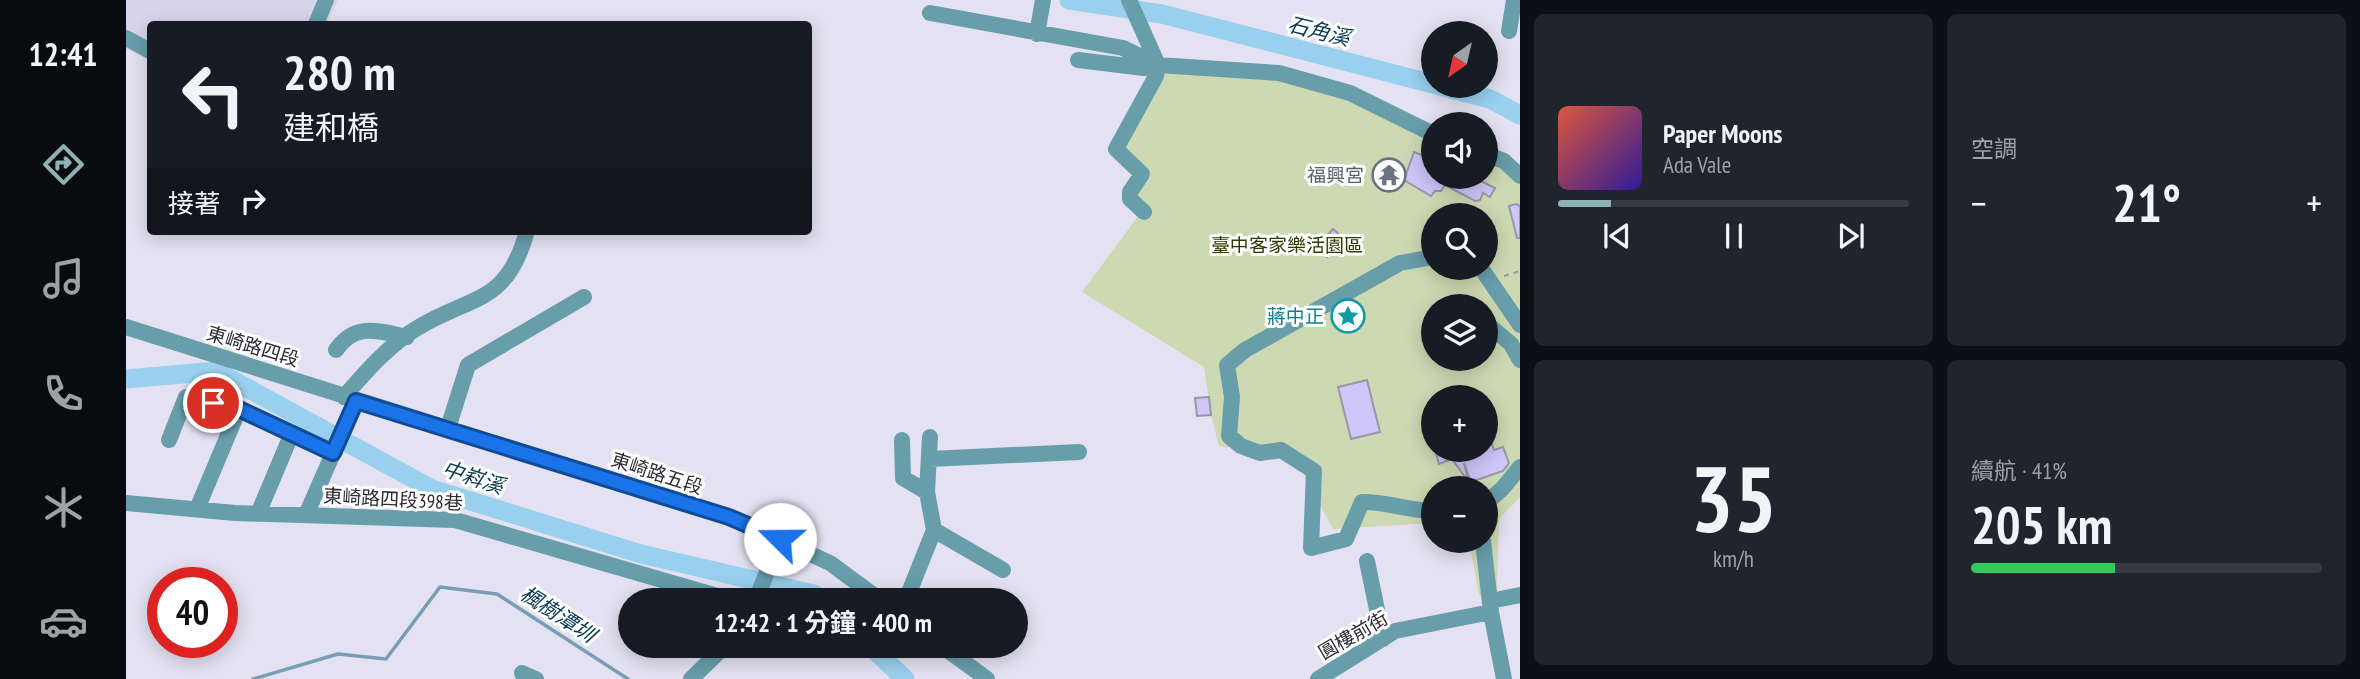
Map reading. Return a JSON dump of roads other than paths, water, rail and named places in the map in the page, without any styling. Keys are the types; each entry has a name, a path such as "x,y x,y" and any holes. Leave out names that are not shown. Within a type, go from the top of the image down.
{"street":[{"path":"317,21 326,0"},
{"path":"1037,34 1044,0"},
{"path":"1129,0 1158,65 1156,76 1116,149 1142,174 1130,192 1130,199 1144,212"},
{"path":"1509,31 1514,0"},
{"path":"930,13 1123,48 1158,65"},
{"path":"126,38 147,49"},
{"path":"1078,60 1144,68 1158,65 1279,73 1350,93 1421,128"},
{"path":"1498,159 1520,176"},
{"path":"306,515 356,401 364,373 418,327 482,299 503,280 522,250 526,235"},
{"path":"1421,259 1400,263 1245,350 1227,365 1232,397 1229,436 1241,446 1260,453 1281,450 1314,471 1311,548 1346,539 1362,502 1379,502 1410,511 1421,511"},
{"path":"1489,280 1520,325"},
{"path":"448,428 468,365 584,297"},
{"name":"東崎路四段","path":"126,327 356,401"},
{"path":"336,350 345,337 353,332 375,331 407,337"},
{"path":"1498,333 1511,344 1520,359"},
{"path":"169,440 186,397 239,409 333,453"},
{"name":"東崎路五段","path":"356,401 729,517 830,564 863,588"},
{"path":"197,509 239,409"},
{"path":"258,514 292,433"},
{"path":"911,588 934,530 927,492 930,437"},
{"path":"902,440 903,478 927,492"},
{"path":"930,460 1079,452"},
{"path":"1498,493 1520,467"},
{"name":"東崎路四段398巷","path":"126,503 258,514 455,520 690,588"},
{"path":"934,530 1003,570"},
{"path":"761,588 780,539"},
{"path":"1484,553 1504,679"},
{"path":"1367,561 1383,639"},
{"name":"圓樓前街","path":"1318,679 1395,631 1491,606 1520,595"},
{"path":"691,679 713,658"},
{"path":"958,658 987,679"}],"waterway":[{"name":"石角溪","path":"1069,0 1162,14 1421,81"},
{"name":"石角溪","path":"1486,98 1520,115"},
{"name":"中嵙溪","path":"126,379 216,371 432,489 641,554 788,588"},
{"name":"楓樹潭圳","path":"253,679 338,654 386,659 440,587 497,594 628,679"},
{"name":"中嵙溪","path":"883,658 905,679"}],"place":[{"name":"福興宮","path":"1389,175"},
{"name":"蔣中正","path":"1348,316"}],"park label":[{"name":"臺中客家樂活園區","path":"1287,245"}]}
